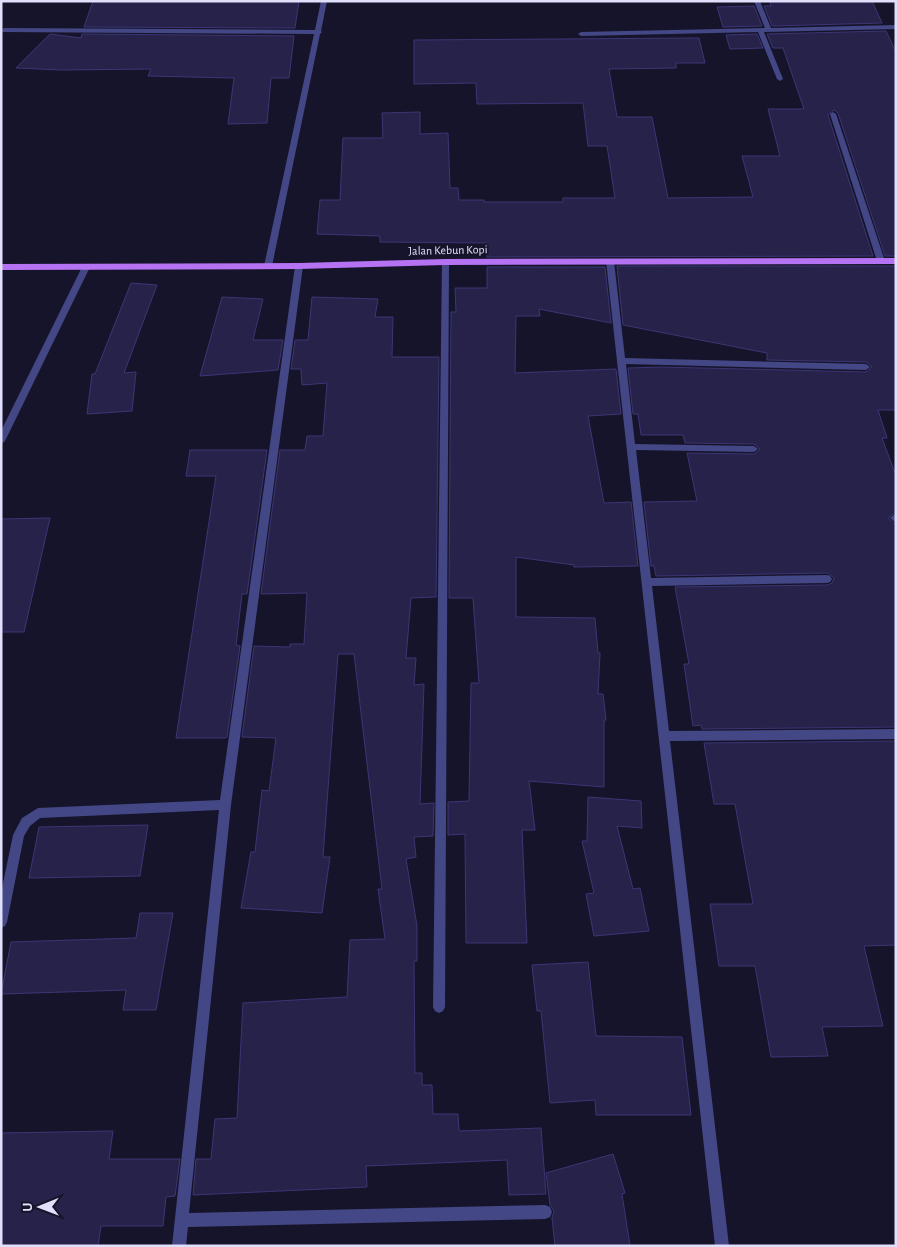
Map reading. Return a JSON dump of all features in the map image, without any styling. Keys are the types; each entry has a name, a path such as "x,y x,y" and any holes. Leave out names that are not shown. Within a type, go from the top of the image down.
{"main road":[{"name":"Jalan Kebun Kopi","path":"1,267 299,266 445,262 896,261"}],"street":[{"path":"268,266 319,32 324,1"},
{"path":"757,1 769,31"},
{"path":"581,34 761,32 896,27"},
{"path":"4,30 319,32"},
{"path":"761,32 780,79"},
{"path":"833,114 881,261"},
{"path":"610,261 722,1246"},
{"path":"439,1007 445,262"},
{"path":"179,1246 225,805 299,266"},
{"path":"1,441 86,267"},
{"path":"621,361 866,367"},
{"path":"632,447 754,449"},
{"path":"647,582 827,579"},
{"path":"665,736 896,734"},
{"path":"1,922 18,835 26,822 38,813 225,805"},
{"path":"182,1220 545,1212"}],"building":[{"path":"93,1 299,1 295,28 84,27"},
{"path":"770,1 872,1 882,23 772,26 764,6 771,6"},
{"path":"754,6 762,26 723,27 717,7"},
{"path":"886,31 896,52 896,256 885,256 838,113 834,110 828,115 873,256 487,257 487,243 380,242 380,236 317,234 320,200 340,200 343,138 383,138 382,113 420,112 420,134 448,133 450,188 458,188 459,200 484,200 484,202 563,202 563,198 615,198 607,146 588,146 583,103 477,104 476,83 414,84 414,40 699,38 705,63 676,63 676,68 609,69 617,117 652,117 668,198 753,197 742,156 780,156 768,109 804,109 783,48 773,48 767,34"},
{"path":"50,34 81,38 82,34 294,36 289,78 271,78 267,123 228,124 234,78 148,76 151,69 62,70 16,68"},
{"path":"757,34 763,48 730,49 726,35"},
{"path":"617,266 896,266 896,410 878,410 887,438 882,438 896,476 896,512 888,518 896,525 896,727 702,729 701,725 693,726 684,664 689,664 675,587 827,585 832,583 834,578 827,573 656,576 654,566 651,566 644,502 697,501 687,453 754,454 760,449 754,444 685,443 683,435 641,435 638,414 633,414 628,368 661,367 866,372 872,367 866,362 767,360 767,353 623,325"},
{"path":"487,267 605,267 611,323 539,309 540,316 516,316 515,373 616,369 621,414 588,416 604,503 631,502 638,566 574,567 574,565 516,557 516,617 595,618 598,653 600,653 598,694 603,694 606,720 604,720 604,787 529,781 535,830 522,830 527,943 466,943 465,834 448,835 448,802 469,801 471,683 479,683 473,598 449,598 451,312 456,312 455,288 487,288"},
{"path":"131,283 157,285 124,373 136,372 132,411 87,414 92,374 95,374"},
{"path":"222,297 263,299 253,340 283,340 278,370 200,376"},
{"path":"312,297 378,299 375,317 393,317 392,357 439,357 436,597 411,598 406,658 416,658 414,685 424,684 420,804 434,803 433,836 414,837 416,857 406,859 417,926 417,961 414,961 415,1073 422,1073 422,1085 432,1085 433,1114 458,1114 459,1131 541,1128 546,1194 509,1195 507,1160 366,1166 367,1187 193,1195 196,1159 211,1159 215,1119 237,1118 243,1003 347,997 350,940 385,939 378,889 382,889 354,654 338,654 323,857 330,857 322,913 241,908 251,852 255,852 262,790 269,791 276,738 242,737 254,646 290,647 290,644 304,644 307,593 261,594 280,450 305,450 307,436 323,436 327,383 302,385 301,369 291,369 295,340 308,340"},
{"path":"190,450 267,450 247,594 242,594 236,645 240,646 227,737 225,738 176,738 216,476 186,476"},
{"path":"50,518 24,632 1,632 1,519"},
{"path":"896,741 896,945 864,946 883,1026 822,1027 828,1056 771,1057 755,966 719,966 710,904 753,904 735,804 714,804 704,743"},
{"path":"588,797 641,801 642,828 617,826 633,889 640,888 649,931 594,936 586,894 594,893 582,841 587,841"},
{"path":"148,825 140,876 29,878 39,827"},
{"path":"140,913 173,913 156,1010 123,1010 126,990 1,994 11,942 136,938"},
{"path":"588,962 596,1036 682,1037 691,1115 596,1115 595,1100 550,1103 541,1011 537,1011 532,965"},
{"path":"113,1131 109,1159 180,1159 175,1196 166,1197 163,1226 101,1226 98,1246 1,1246 1,1133"},
{"path":"613,1154 625,1193 622,1194 630,1246 555,1246 552,1218 554,1211 550,1205 546,1173"}]}
